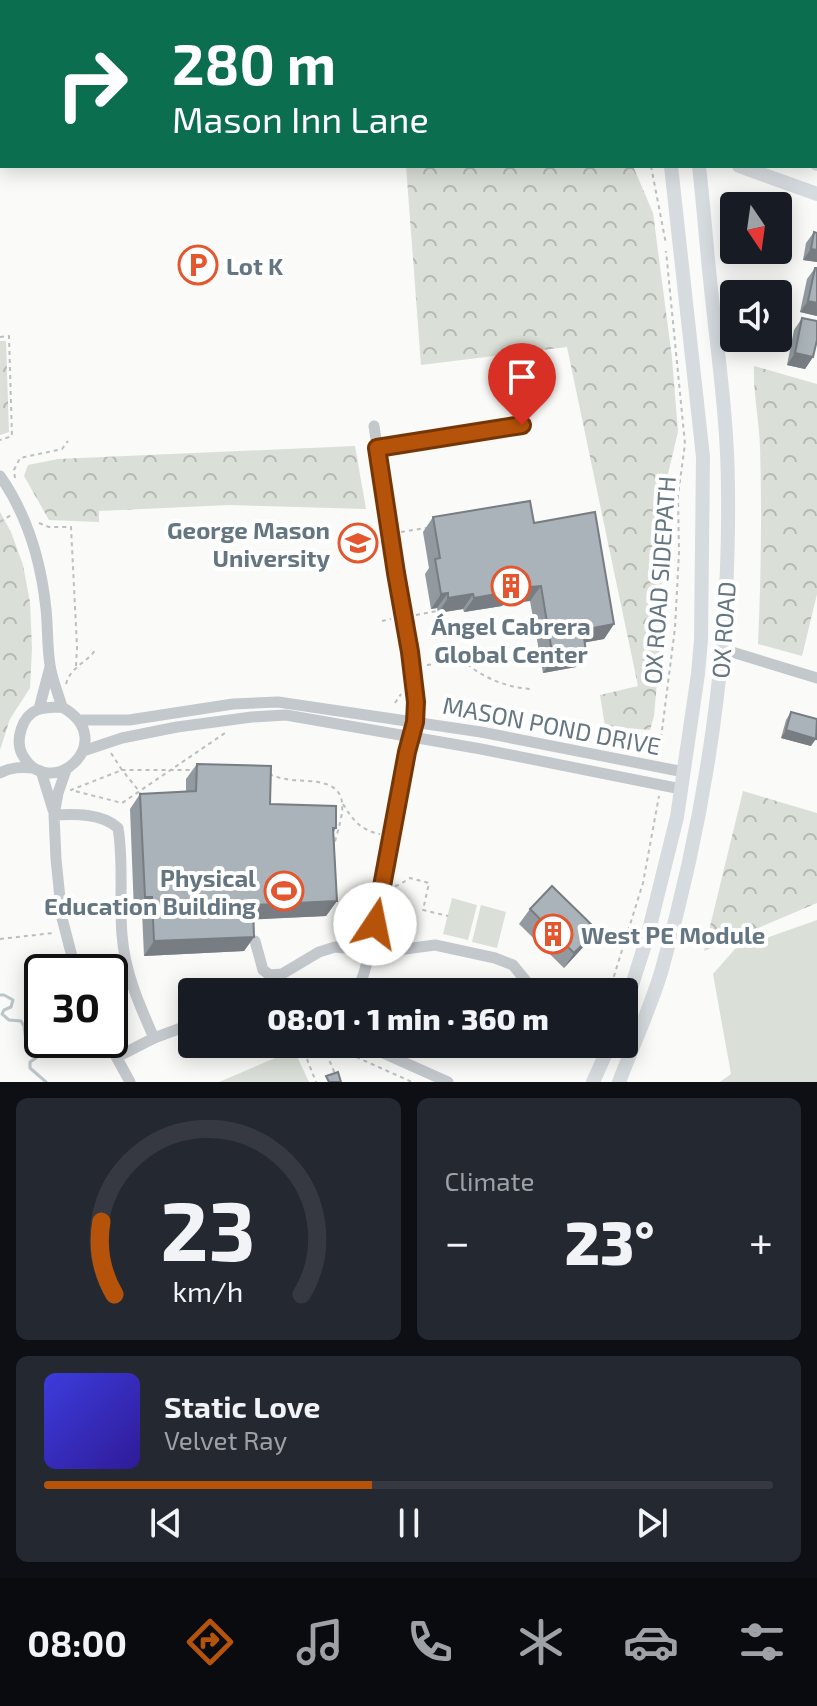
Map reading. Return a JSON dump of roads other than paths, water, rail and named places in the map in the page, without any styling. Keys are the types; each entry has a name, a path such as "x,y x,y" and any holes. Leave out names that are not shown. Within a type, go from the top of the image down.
{"main road":[{"name":"OX ROAD","path":"634,978 677,817 701,640 703,457 671,168"},
{"name":"OX ROAD","path":"619,1082 661,971 687,870 708,768 722,649 728,569 726,433 699,168"},
{"path":"745,168 817,194"},
{"path":"698,674 722,649 707,629 701,597"},
{"path":"593,1082 604,1058"}],"street":[{"path":"377,448 522,425"},
{"path":"362,978 415,722 416,693 374,426"},
{"path":"0,476 29,528 36,552 44,597 50,666 62,707"},
{"path":"722,649 817,678"},
{"path":"39,709 50,666"},
{"name":"MASON POND DRIVE","path":"80,720 129,720 233,704 278,702 481,732 684,772"},
{"path":"62,707 80,720 84,729 83,751 66,770 52,773 20,767 4,771 15,760 23,725 33,712 62,707"},
{"name":"MASON POND DRIVE","path":"83,751 122,738 177,727 286,715 681,789"},
{"path":"20,748 25,759 37,770 54,815"},
{"path":"66,770 54,815 62,918 71,954"},
{"path":"54,815 92,817 111,822 118,828 122,936 127,970 154,1038"},
{"path":"255,941 263,970 270,975 282,974 319,952 335,947 383,952 435,945 495,958 513,965 524,978"},
{"path":"128,1051 178,1029"},
{"path":"118,1058 130,1082"},
{"path":"394,1058 448,1082"}],"waterway":[{"path":"0,995 13,1000 11,1007 2,1014 9,1020 21,1021 26,1042 38,1055 30,1062 30,1068 46,1082"}],"place":[{"name":"Lot K","path":"198,265"},
{"name":"George Mason University","path":"358,543"},
{"name":"Ángel Cabrera Global Center","path":"511,586"},
{"name":"Physical Education Building","path":"284,891"},
{"name":"West PE Module","path":"553,934"}]}
